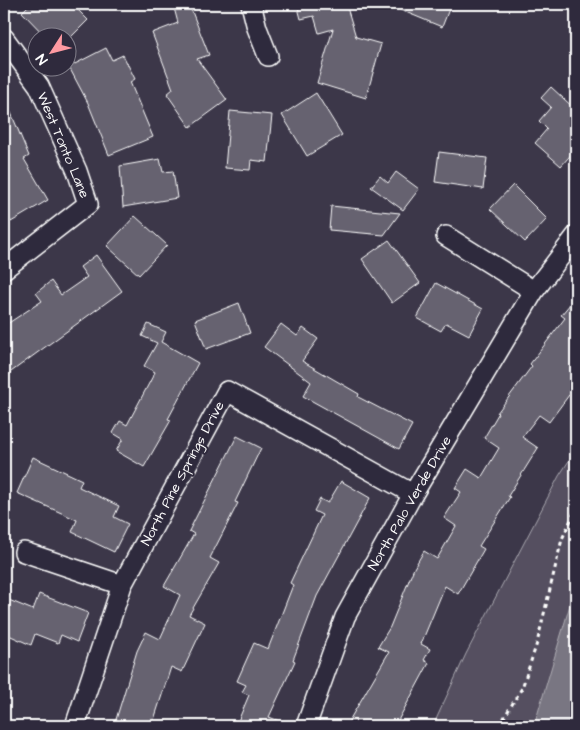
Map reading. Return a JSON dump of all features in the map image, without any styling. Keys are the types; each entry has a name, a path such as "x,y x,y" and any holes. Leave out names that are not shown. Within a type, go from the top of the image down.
{"street":[{"path":"251,4 257,28 268,56"},
{"name":"West Tonto Lane","path":"4,38 39,86 77,171 88,204 4,269"},
{"path":"446,236 534,291"},
{"name":"North Palo Verde Drive","path":"306,726 345,617 412,494 534,291 576,236"},
{"name":"North Pine Springs Drive","path":"74,726 122,585 226,391 412,494"},
{"path":"24,552 122,585"}],"path":[{"path":"499,726 522,688 537,643 562,539 576,509"}],"shaded area":[{"path":"576,450 576,726 433,726 466,654 559,476"},
{"path":"576,587 576,726 534,726 570,605"}],"building":[{"path":"30,4 72,4 88,20 78,30 78,28 37,28 22,12"},
{"path":"173,4 189,4 209,55 197,59 227,100 190,127 167,94 173,89 152,33 178,23"},
{"path":"297,4 346,4 356,37 381,44 366,98 317,83 333,29 319,33 314,16 301,19"},
{"path":"386,4 451,4 442,27"},
{"path":"106,48 112,60 123,55 135,79 130,82 153,137 109,155 88,103 75,78 78,78 78,62"},
{"path":"551,87 576,110 576,149 561,166 535,143 547,129 539,121 551,107 541,98"},
{"path":"316,93 342,135 307,156 282,115"},
{"path":"4,96 29,156 24,159 48,200 11,222 4,209"},
{"path":"230,111 272,115 267,162 251,160 250,170 225,168"},
{"path":"439,152 487,158 483,189 435,182"},
{"path":"160,159 163,172 173,171 177,198 123,207 120,166"},
{"path":"396,172 419,189 403,210 371,187 380,176 388,183"},
{"path":"513,185 547,219 525,242 490,209"},
{"path":"331,206 400,213 384,235 329,230"},
{"path":"135,216 167,245 139,275 107,246"},
{"path":"389,240 420,283 392,303 362,259"},
{"path":"96,255 122,291 4,377 4,326 42,301 36,293 51,281 61,295 87,277 80,267"},
{"path":"436,283 483,309 469,335 446,323 441,331 417,318"},
{"path":"576,297 576,401 569,395 549,422 539,415 522,437 538,448 479,546 484,549 458,594 445,586 421,644 430,649 424,660 429,663 395,726 346,726 389,652 378,647 390,627 414,568 424,551 437,559 456,526 444,518 461,492 455,488 467,469 481,478 499,448 484,438 497,413 532,366 530,364 565,318 561,315"},
{"path":"239,303 250,333 206,349 195,320"},
{"path":"148,324 166,332 161,342 198,363 168,419 171,420 144,467 116,451 123,439 113,433 120,421 127,425 155,372 144,366 157,343 142,336"},
{"path":"281,324 297,336 303,328 318,339 302,361 359,394 358,397 412,425 399,449 303,396 311,382 264,347"},
{"path":"237,436 261,448 235,502 238,503 210,558 219,563 189,615 205,623 182,672 171,667 152,726 114,726 137,651 146,632 160,639 180,595 164,586 194,534 189,531"},
{"path":"33,457 82,480 79,487 119,506 114,517 128,524 114,552 72,532 77,520 17,493"},
{"path":"341,481 370,498 317,596 293,660 295,661 269,717 292,726 236,726 249,695 242,692 246,685 237,681 254,643 268,649 293,585 290,583 322,515 314,511 320,499 328,503"},
{"path":"39,594 88,613 77,642 61,635 58,643 35,634 31,645 4,633 4,598 33,610"}]}
